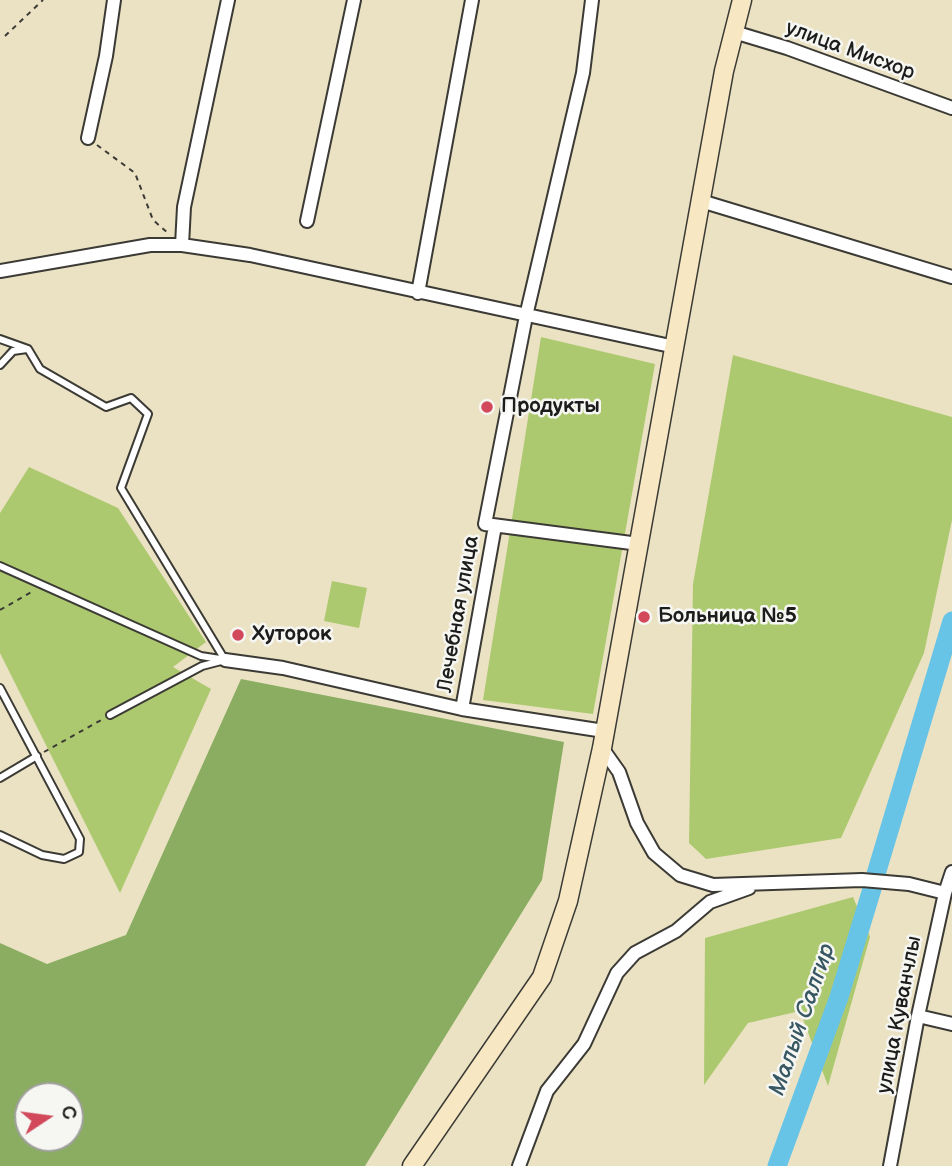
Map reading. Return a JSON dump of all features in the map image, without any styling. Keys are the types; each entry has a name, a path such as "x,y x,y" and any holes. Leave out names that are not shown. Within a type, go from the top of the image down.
{"main road":[{"path":"412,1166 542,976 568,901 603,740 701,201 742,0"}],"street":[{"path":"88,138 106,56 114,0"},
{"path":"182,245 184,207 228,0"},
{"path":"307,221 354,0"},
{"path":"418,293 472,0"},
{"name":"Лечебная улица","path":"462,709 526,316 583,73 592,0"},
{"name":"улица Мисхор","path":"734,32 787,48 952,108"},
{"path":"701,201 952,277"},
{"path":"0,271 150,245 182,245 250,255 675,347"},
{"path":"490,525 639,544"},
{"name":"Лечебная улица","path":"225,660 283,668 603,740"},
{"path":"603,740 619,772 637,823 654,853 680,875 713,885 862,880 909,884 944,893"},
{"name":"улица Куванчлы","path":"890,1166 918,1016 944,893 952,872"},
{"path":"519,1166 547,1091 584,1044 617,973 635,953 676,931 710,902 757,884"},
{"path":"918,1016 952,1024"}],"lane":[{"path":"0,339 28,349 40,369 106,407 131,398 148,414 121,488 225,660"},
{"path":"0,365 13,351 28,349"},
{"path":"0,566 201,656 225,660"},
{"path":"110,715 202,666 225,660"},
{"path":"0,688 80,839 79,852 64,859 42,855 0,835"},
{"path":"0,778 37,756"}],"path":[{"path":"5,36 43,0"},
{"path":"88,138 135,173 153,220 182,245"},
{"path":"0,610 43,585"},
{"path":"37,756 110,715"}],"green space":[{"path":"541,337 655,364 593,714 483,700"},
{"path":"733,355 952,417 952,520 924,653 841,838 706,859 689,843 693,584"},
{"path":"29,467 118,508 206,642 173,667 211,689 120,893 0,653 0,513"},
{"path":"332,581 367,588 359,628 324,621"},
{"path":"241,679 564,742 542,880 365,1166 0,1166 0,943 47,964 126,935"},
{"path":"853,897 870,937 828,1086 800,1011 748,1023 704,1085 705,938"}],"waterway":[{"name":"Малый Салгир","path":"876,874 952,621"},
{"name":"Малый Салгир","path":"777,1166 839,997 872,889"}],"place":[{"name":"Продукты","path":"487,407"},
{"name":"Больница №5","path":"644,617"},
{"name":"Хуторок","path":"238,635"}]}
